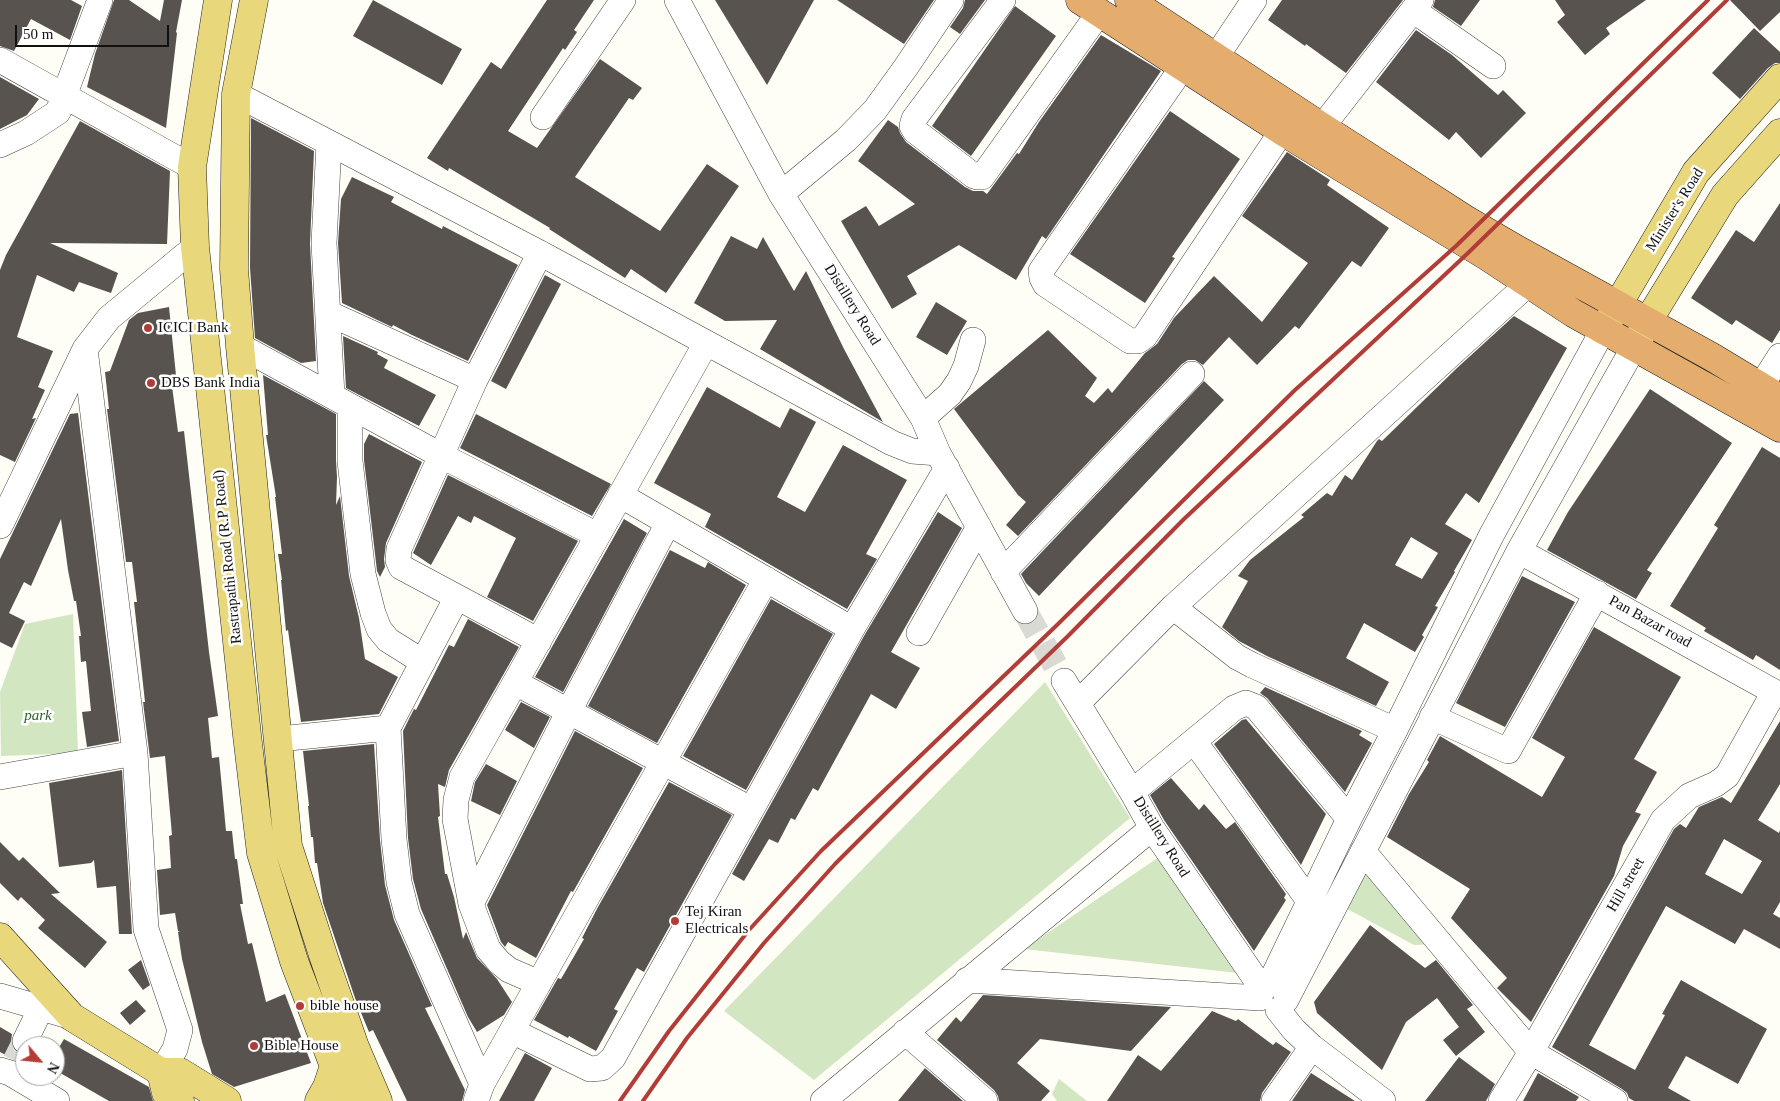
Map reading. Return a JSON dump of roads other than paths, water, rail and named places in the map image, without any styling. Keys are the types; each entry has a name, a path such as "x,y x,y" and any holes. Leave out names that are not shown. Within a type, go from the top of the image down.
{"highway":[{"path":"1130,0 1322,127 1488,232 1648,321 1770,392"},
{"path":"1089,6 1182,68 1488,257 1573,313 1780,428"}],"main road":[{"name":"Rastrapathi Road (R.P Road)","path":"218,0 192,167 195,246 261,853 294,961 349,1101"},
{"path":"254,0 236,94 234,269 288,846 355,1046 378,1101"},
{"name":"Minister's Road","path":"1604,330 1696,172 1780,78"},
{"path":"1634,347 1725,195 1780,133"},
{"path":"0,937 72,1017 161,1072 180,1072 227,1101"},
{"path":"319,1101 327,1087 334,1066"},
{"path":"161,1072 166,1093 180,1101"}],"street":[{"path":"0,146 26,133 58,112 100,0"},
{"path":"543,117 623,0"},
{"name":"Distillery Road","path":"677,0 781,194 923,418 942,460 1025,611"},
{"path":"781,194 846,140 875,110 951,0"},
{"path":"1003,0 914,119 912,126 915,131 977,177 982,177 1089,6"},
{"path":"1216,57 1254,0"},
{"path":"1322,127 1417,5 1493,66"},
{"path":"0,60 192,167"},
{"path":"1182,68 1041,271 1042,278 1046,284 1130,341 1138,341 1144,336 1282,131"},
{"path":"236,94 540,253 892,443 942,460 852,629 750,809 613,1058 602,1068 590,1069 512,1031"},
{"path":"329,143 324,242 328,313 350,461 363,574 379,629 388,640 424,662"},
{"path":"0,526 86,349 109,318 195,246"},
{"path":"539,641 401,567 398,560 399,549 476,380 540,253"},
{"path":"1078,703 1173,607 1528,284"},
{"path":"328,313 476,380"},
{"path":"1271,996 1309,901 1348,819 1396,730 1491,536 1604,330"},
{"path":"923,418 950,394 959,381 966,366 973,340"},
{"path":"539,983 510,970 499,962 488,949 471,904 455,818 456,800 462,777 706,343"},
{"path":"240,346 442,456 597,535"},
{"path":"1271,996 1332,912 1519,551 1634,347"},
{"path":"86,349 135,753 146,929 180,1030 175,1049 161,1072"},
{"path":"1770,392 1780,356"},
{"path":"1003,572 1192,374"},
{"path":"620,495 852,629"},
{"path":"471,904 569,711 668,523"},
{"path":"919,632 979,527"},
{"name":"Pan Bazar road","path":"1519,551 1777,693"},
{"path":"479,1093 766,579"},
{"path":"1432,717 1508,751 1598,593"},
{"path":"457,597 388,728 394,839 399,882 407,914 479,1093"},
{"path":"1173,607 1244,661 1396,730"},
{"name":"Distillery Road","path":"1064,681 1152,828 1294,1030 1312,1048 1383,1101"},
{"path":"516,683 750,809"},
{"name":"Hill street","path":"1501,1101 1531,1052 1663,820 1689,796 1716,784 1727,776 1777,693"},
{"path":"1132,792 1234,708 1246,703 1256,707 1348,819"},
{"path":"279,739 388,728"},
{"path":"1194,741 1309,901 1332,912"},
{"path":"0,777 135,753"},
{"path":"825,1100 1152,828"},
{"path":"1363,851 1531,1052 1615,1101"},
{"path":"967,980 1271,996"},
{"path":"0,996 72,1017"},
{"path":"41,1008 10,1067 57,1101"},
{"path":"905,1032 984,1101"},
{"path":"1274,1101 1312,1048"}],"tunnel":[{"path":"1025,611 1064,681"}],"railway":[{"path":"620,1101 669,1031 749,930 821,851 1057,625 1295,390 1456,246 1708,0"},
{"path":"643,1101 687,1038 764,943 835,864 1067,637 1184,519 1468,253 1727,0"}],"place":[{"name":"ICICI Bank","path":"148,328"},
{"name":"DBS Bank India","path":"151,383"},
{"name":"Tej Kiran Electricals","path":"675,921"},
{"name":"bible house","path":"300,1006"},
{"name":"Bible House","path":"254,1046"}],"park label":[{"name":"park","path":"38,716"}]}
